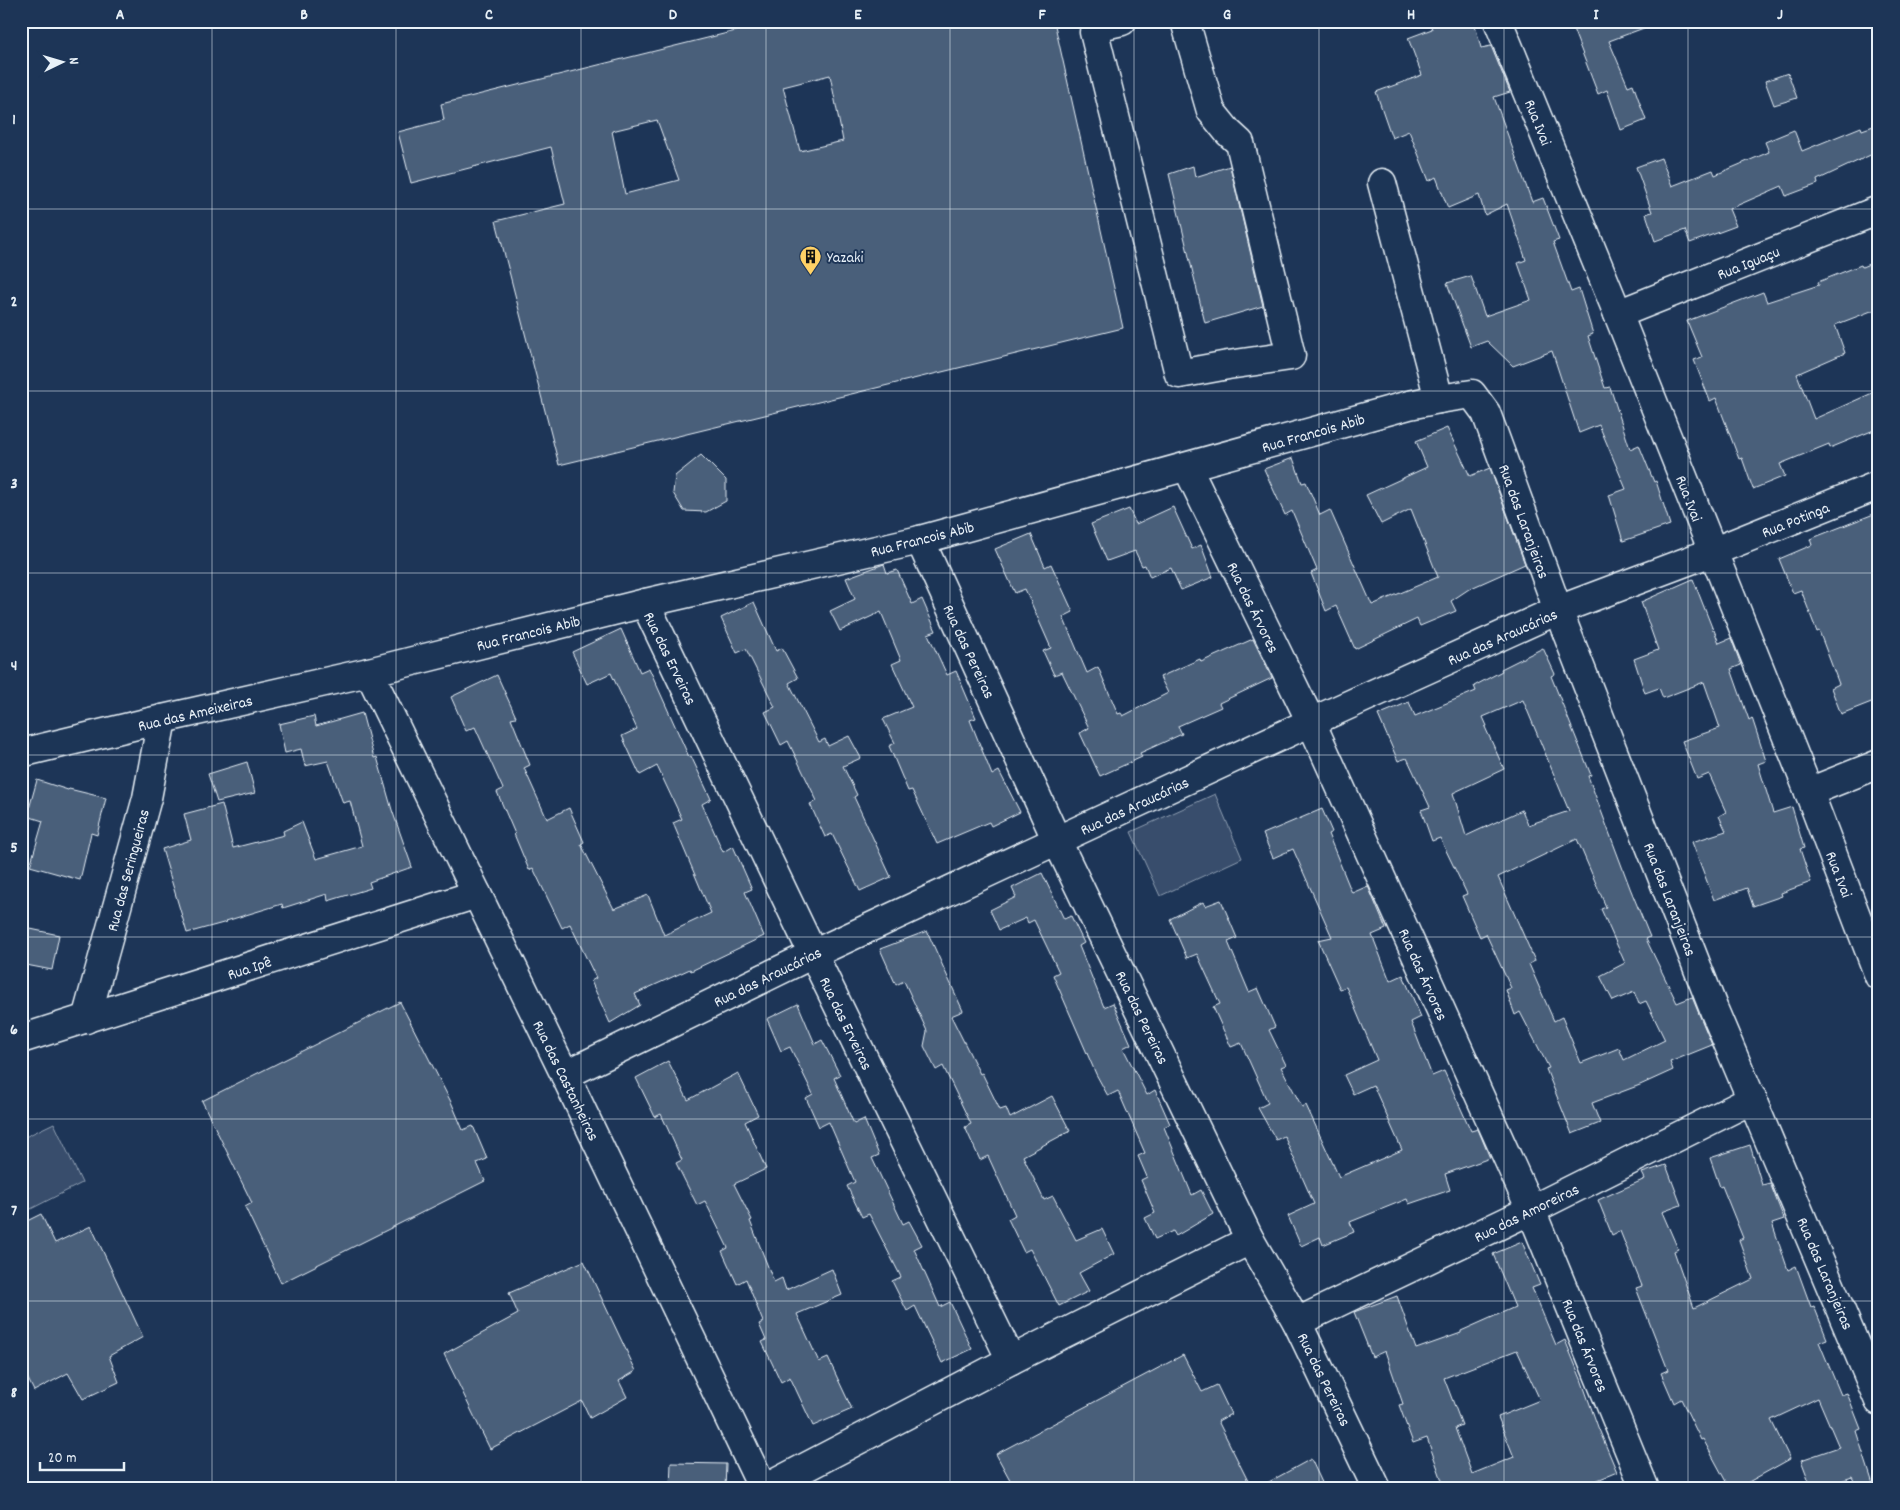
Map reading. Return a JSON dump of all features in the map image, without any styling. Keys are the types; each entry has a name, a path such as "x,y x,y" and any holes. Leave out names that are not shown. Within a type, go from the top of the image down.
{"street":[{"path":"1122,21 1104,25 1094,32 1179,374 1291,356 1240,143 1228,132 1211,111 1185,21"},
{"name":"Rua Ivai","path":"1498,21 1618,314 1809,792 1879,976"},
{"path":"1382,184 1439,399"},
{"name":"Rua Iguaçu","path":"1618,314 1879,210"},
{"name":"Rua Francois Abib","path":"369,672 645,603 920,540 1439,399 1472,394"},
{"name":"Rua das Laranjeiras","path":"1472,394 1486,413 1558,610 1714,1010 1878,1395"},
{"name":"Rua das Árvores","path":"1187,467 1311,722 1531,1210 1645,1489"},
{"name":"Rua Potinga","path":"1712,552 1879,485"},
{"name":"Rua das Pereiras","path":"920,540 1057,841 1250,1240 1298,1322 1377,1489"},
{"name":"Rua das Araucárias","path":"564,1074 813,954 1311,722 1558,610 1712,552"},
{"name":"Rua das Erveiras","path":"645,603 813,954 1011,1360"},
{"name":"Rua das Ameixeiras","path":"21,753 369,672"},
{"name":"Rua das Castanheiras","path":"369,672 763,1489"},
{"name":"Rua das Seringueiras","path":"86,1019 147,798 162,719"},
{"path":"1809,792 1879,764"},
{"name":"Rua Ipê","path":"21,1039 477,894"},
{"name":"Rua das Amoreiras","path":"1298,1322 1531,1210 1753,1099"},
{"path":"763,1489 1011,1360 1250,1240"}],"shaded area":[{"path":"1215,794 1242,858 1160,896 1131,832"},
{"path":"54,1123 82,1183 21,1214 21,1139"}],"building":[{"name":"Yazaki","path":"776,21 1054,21 1123,328 559,465 496,221 565,204 551,147 411,183 398,132 444,120 441,104","holes":["830,75 843,141 800,151 783,87","657,120 679,180 625,194 612,131"]},
{"path":"1429,21 1474,21 1481,48 1491,46 1510,92 1494,97 1532,202 1543,198 1559,240 1553,242 1571,292 1579,289 1593,334 1588,336 1605,388 1610,387 1630,449 1639,445 1654,482 1656,481 1670,525 1623,541 1609,495 1626,489 1599,425 1579,433 1552,351 1513,366 1487,341 1471,347 1447,283 1471,276 1485,316 1531,300 1518,263 1526,260 1507,204 1485,215 1479,195 1448,208 1436,177 1429,181 1409,131 1392,138 1376,92 1422,75 1408,38 1432,29"},
{"path":"1570,21 1657,21 1657,23 1609,41 1628,86 1633,84 1646,120 1621,130 1607,90 1598,94"},
{"path":"1788,73 1797,98 1774,105 1765,81"},
{"path":"1879,124 1879,151 1817,180 1818,184 1786,196 1782,186 1729,209 1736,226 1690,243 1685,230 1655,241 1646,214 1652,212 1636,167 1661,158 1672,186 1713,170 1715,175 1769,152 1765,142 1794,130 1802,151 1861,127 1862,130"},
{"path":"1193,166 1195,177 1230,166 1263,306 1205,323 1169,174"},
{"path":"1879,260 1879,308 1835,325 1845,353 1797,374 1814,419 1879,390 1879,428 1830,448 1829,444 1780,464 1785,476 1753,489 1742,458 1739,459 1716,398 1710,401 1694,360 1702,357 1687,321 1763,292 1767,302 1819,285 1818,282"},
{"path":"1447,428 1470,476 1490,468 1525,564 1469,589 1451,601 1456,611 1420,626 1417,619 1355,649 1336,606 1326,611 1311,573 1317,570 1292,511 1285,515 1264,469 1293,458 1302,483 1306,482 1320,515 1330,510 1372,605 1438,577 1411,509 1381,524 1366,495 1427,467 1416,441"},
{"path":"701,455 726,480 726,501 706,512 684,511 673,493 675,476"},
{"path":"1173,507 1192,549 1201,545 1213,577 1181,590 1171,568 1150,577 1145,565 1142,566 1135,551 1107,561 1091,524 1129,509 1136,524"},
{"path":"1879,512 1879,699 1841,714 1831,688 1839,684 1819,631 1817,632 1801,590 1793,593 1779,559 1812,545 1810,539"},
{"path":"1031,534 1045,567 1051,564 1073,612 1063,617 1087,673 1098,667 1118,714 1121,713 1123,716 1168,693 1160,677 1200,659 1201,662 1253,639 1272,678 1219,703 1221,707 1178,726 1182,734 1140,753 1142,757 1100,776 1080,733 1089,728 1062,672 1054,675 1043,651 1051,648 1025,589 1015,593 995,549"},
{"path":"884,564 887,573 897,570 912,604 922,599 936,631 928,634 947,675 956,671 976,718 970,720 992,775 999,771 1020,812 991,826 989,822 937,844 912,790 908,791 889,746 895,743 883,719 912,707 892,664 901,660 881,612 840,631 830,611 855,599 846,578"},
{"path":"1693,579 1719,643 1731,638 1741,665 1731,669 1749,720 1752,718 1766,761 1758,764 1773,813 1792,807 1804,848 1800,849 1811,882 1781,893 1782,896 1753,906 1747,888 1714,900 1692,842 1726,831 1719,816 1726,812 1709,774 1697,779 1682,741 1720,728 1704,682 1663,698 1659,688 1645,693 1634,659 1658,650 1641,602"},
{"path":"754,602 776,651 782,648 798,678 789,683 819,742 825,739 828,746 849,736 861,758 843,766 857,795 854,797 891,877 860,891 832,834 825,837 810,804 817,801 788,741 781,745 765,712 775,707 746,649 737,653 721,618"},
{"path":"621,629 640,672 649,668 689,757 691,756 711,799 702,804 723,852 733,846 752,889 745,892 764,936 691,971 690,969 635,994 640,1005 610,1023 591,981 596,978 570,924 562,928 533,868 529,870 497,792 503,789 475,727 466,731 451,697 497,675 516,717 511,718 530,765 524,768 547,819 569,808 584,842 581,844 614,909 648,895 664,935 711,913 673,823 682,819 657,766 640,775 622,736 637,729 611,673 587,684 572,652"},
{"path":"1543,648 1555,674 1551,676 1591,775 1588,776 1650,937 1646,939 1677,1003 1692,997 1712,1045 1670,1062 1673,1070 1592,1103 1600,1123 1572,1134 1546,1069 1549,1068 1520,1012 1515,1015 1506,990 1511,988 1486,934 1480,937 1462,896 1467,894 1440,838 1432,841 1421,810 1430,807 1407,758 1398,761 1378,715 1409,702 1415,716 1476,691 1474,686 1502,671 1501,669","holes":["1523,700 1569,811 1528,825 1522,810 1466,836 1453,793 1504,769 1485,727 1487,726 1483,717","1577,839 1606,907 1601,909 1625,963 1600,976 1613,1001 1634,992 1639,1004 1646,1001 1665,1040 1624,1060 1619,1048 1581,1063 1562,1017 1554,1021 1529,964 1535,961 1498,877"]},
{"path":"362,713 374,758 377,757 392,810 412,867 369,882 371,888 328,901 327,894 283,908 282,904 187,933 162,849 191,840 184,814 222,804 233,848 284,835 283,831 302,822 316,859 362,846 350,801 343,803 328,761 305,766 301,749 285,753 279,724 314,716 316,726"},
{"path":"247,762 255,793 217,802 208,774"},
{"path":"37,780 68,790 106,798 97,835 91,833 80,880 30,866 43,821 27,816"},
{"path":"1322,809 1332,832 1328,834 1352,893 1368,886 1386,929 1372,935 1390,981 1403,975 1421,1017 1411,1022 1432,1076 1444,1071 1471,1131 1478,1129 1490,1158 1445,1174 1450,1190 1409,1204 1407,1199 1350,1222 1354,1232 1323,1245 1320,1237 1301,1246 1288,1216 1314,1204 1284,1136 1276,1140 1258,1108 1268,1103 1241,1043 1231,1047 1213,1007 1220,1004 1197,954 1187,958 1170,919 1203,902 1205,906 1221,900 1237,938 1228,942 1249,992 1258,988 1275,1027 1269,1030 1286,1065 1281,1067 1302,1107 1306,1105 1339,1177 1402,1150 1373,1085 1353,1094 1344,1075 1377,1060 1346,987 1340,989 1318,940 1332,937 1293,849 1273,858 1263,834"},
{"path":"1042,873 1064,919 1071,916 1084,943 1079,946 1104,1007 1113,1003 1131,1044 1123,1048 1147,1095 1155,1090 1170,1124 1164,1127 1192,1195 1201,1190 1213,1214 1176,1236 1173,1231 1155,1239 1145,1218 1155,1213 1141,1180 1147,1177 1138,1156 1145,1153 1118,1091 1108,1096 1096,1074 1053,975 1059,972 1034,920 1028,923 1026,918 999,930 990,910 1016,897 1012,888"},
{"path":"21,927 59,935 52,970 21,964"},
{"path":"927,931 963,1011 951,1016 1000,1110 1006,1108 1010,1118 1052,1096 1070,1131 1023,1156 1044,1200 1053,1196 1076,1240 1102,1229 1114,1254 1079,1273 1089,1291 1059,1306 1030,1249 1024,1252 1008,1219 1015,1215 988,1156 980,1160 965,1127 971,1124 943,1066 936,1070 924,1046 927,1031 904,981 896,985 880,949"},
{"path":"400,1002 452,1104 463,1130 473,1126 487,1159 477,1163 485,1181 281,1283 245,1207 252,1203 202,1101"},
{"path":"798,1004 815,1044 822,1040 840,1075 834,1078 854,1124 864,1119 879,1155 872,1158 903,1224 909,1221 922,1245 914,1249 940,1307 950,1302 972,1349 942,1363 915,1306 907,1311 892,1281 901,1277 869,1214 862,1217 847,1186 855,1182 829,1122 819,1127 806,1098 813,1094 790,1047 781,1051 767,1019"},
{"path":"668,1061 688,1100 738,1073 758,1115 745,1122 766,1169 734,1184 752,1220 750,1221 774,1282 782,1278 786,1290 832,1269 842,1295 797,1314 819,1362 828,1358 852,1409 813,1426 790,1377 781,1382 762,1342 766,1340 759,1324 763,1322 746,1279 737,1284 722,1251 728,1248 705,1201 697,1205 676,1163 682,1160 661,1114 655,1117 636,1078"},
{"path":"1750,1145 1762,1185 1770,1183 1784,1219 1772,1223 1788,1270 1796,1266 1811,1307 1814,1306 1827,1339 1819,1342 1841,1395 1847,1393 1861,1429 1856,1431 1874,1487 1869,1489 1858,1489 1852,1477 1819,1489 1812,1489 1801,1460 1839,1447 1818,1398 1771,1420 1790,1459 1736,1489 1730,1489 1703,1439 1701,1440 1681,1399 1674,1403 1661,1373 1668,1370 1636,1288 1642,1286 1620,1231 1612,1235 1598,1200 1645,1179 1642,1173 1666,1165 1681,1205 1662,1212 1678,1249 1674,1251 1694,1308 1753,1279 1739,1240 1743,1238 1722,1186 1720,1187 1710,1158"},
{"path":"41,1214 55,1243 91,1226 143,1337 109,1356 119,1382 83,1399 68,1373 34,1391 21,1365 21,1224"},
{"path":"1522,1242 1540,1285 1532,1288 1556,1345 1565,1340 1617,1472 1576,1489 1439,1489 1444,1486 1427,1438 1413,1443 1399,1405 1403,1404 1385,1351 1372,1357 1354,1312 1397,1296 1416,1349 1461,1333 1461,1331 1515,1307 1493,1254","holes":["1517,1350 1540,1400 1498,1417 1514,1457 1472,1474 1455,1428 1462,1425 1444,1378"]},
{"path":"584,1261 636,1371 619,1381 627,1397 590,1418 582,1401 490,1449 444,1354 518,1314 509,1293"},
{"path":"1183,1355 1202,1392 1217,1385 1231,1414 1218,1421 1252,1489 1015,1489 996,1454"},
{"path":"1311,1459 1325,1489 1256,1489"},
{"path":"671,1463 726,1464 725,1489 670,1489"}],"place":[{"name":"Yazaki","path":"811,275"}]}
